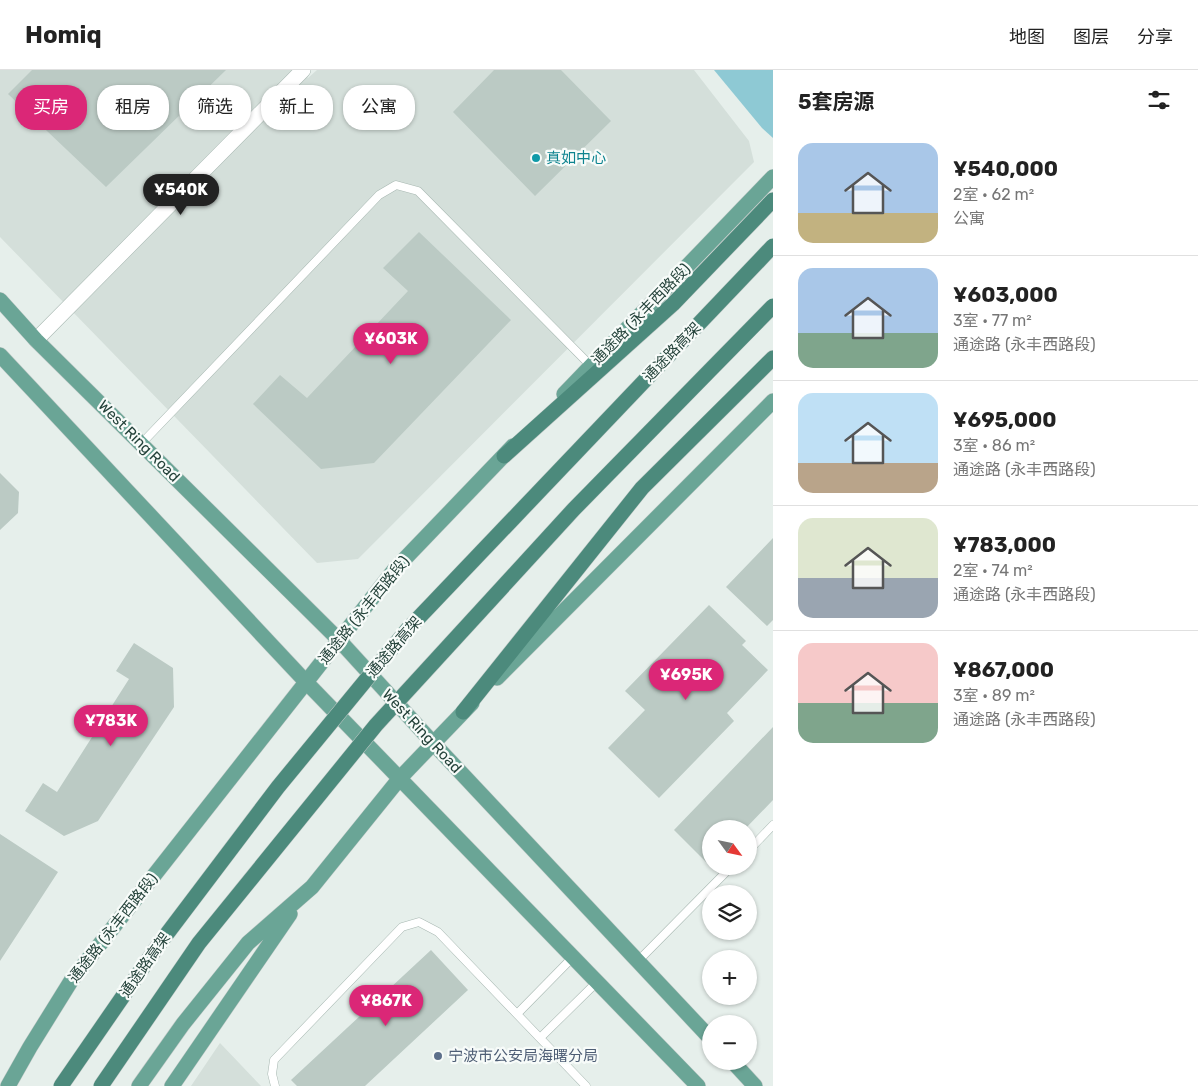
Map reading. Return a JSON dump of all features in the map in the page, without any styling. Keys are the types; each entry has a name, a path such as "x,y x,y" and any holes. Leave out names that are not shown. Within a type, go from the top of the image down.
{"highway":[{"path":"504,456 673,304 773,200"},
{"name":"通途路高架","path":"61,1086 157,947 220,863 278,788 407,630 773,246"},
{"path":"101,1086 199,943 376,724 574,509 773,306"},
{"path":"463,712 642,488 773,358"}],"main road":[{"name":"通途路 (永丰西路段)","path":"7,1086 71,981 396,568 773,177"},
{"name":"West Ring Road","path":"0,300 36,340 339,640 702,1029"},
{"path":"0,355 306,682 698,1086"},
{"path":"172,1086 293,910 400,778 463,712 773,401"},
{"path":"139,1086 183,1024 248,943 312,887"},
{"path":"741,1070 756,1086"}],"street":[{"path":"36,340 304,70"}],"lane":[{"path":"141,444 379,195 396,185 418,191 590,366"},
{"path":"758,841 773,825"},
{"path":"638,961 723,875"},
{"path":"275,1086 272,1074 274,1060 402,927 419,922 438,932 586,1086"},
{"path":"516,1014 573,957"},
{"path":"540,1038 597,982"}],"shaded area":[{"name":"真如中心","path":"0,70 301,70 308,78 317,70 694,70 749,141 754,162 358,559 317,563 0,237"},
{"path":"220,1043 261,1086 191,1086"}],"water":[{"path":"714,70 773,70 773,138 762,128"}],"building":[{"path":"32,70 226,70 211,85 179,85 179,116 169,126 169,85 97,85 97,130 164,130 106,187 46,130 87,130 87,85 17,85"},
{"name":"真如中心","path":"494,70 561,70 611,121 535,196 453,112"},
{"path":"15,87 15,101 8,94"},
{"path":"419,232 511,320 374,463 321,469 253,404 280,375 307,398 408,291 383,268"},
{"path":"0,473 19,492 18,513 0,530"},
{"path":"773,538 773,620 767,626 726,587"},
{"path":"709,605 746,641 742,645 768,670 727,713 734,721 659,798 608,748 645,710 625,691"},
{"path":"134,643 173,668 174,707 98,821 64,836 25,811 43,783 57,792 129,679 116,671"},
{"path":"773,727 773,800 754,820 702,820 702,858 674,830"},
{"path":"0,834 58,872 0,961"},
{"path":"431,950 468,990 365,1086 297,1086 291,1080"}],"place":[{"name":"真如中心","path":"536,158"},
{"name":"宁波市公安局海曙分局","path":"438,1056"}]}
